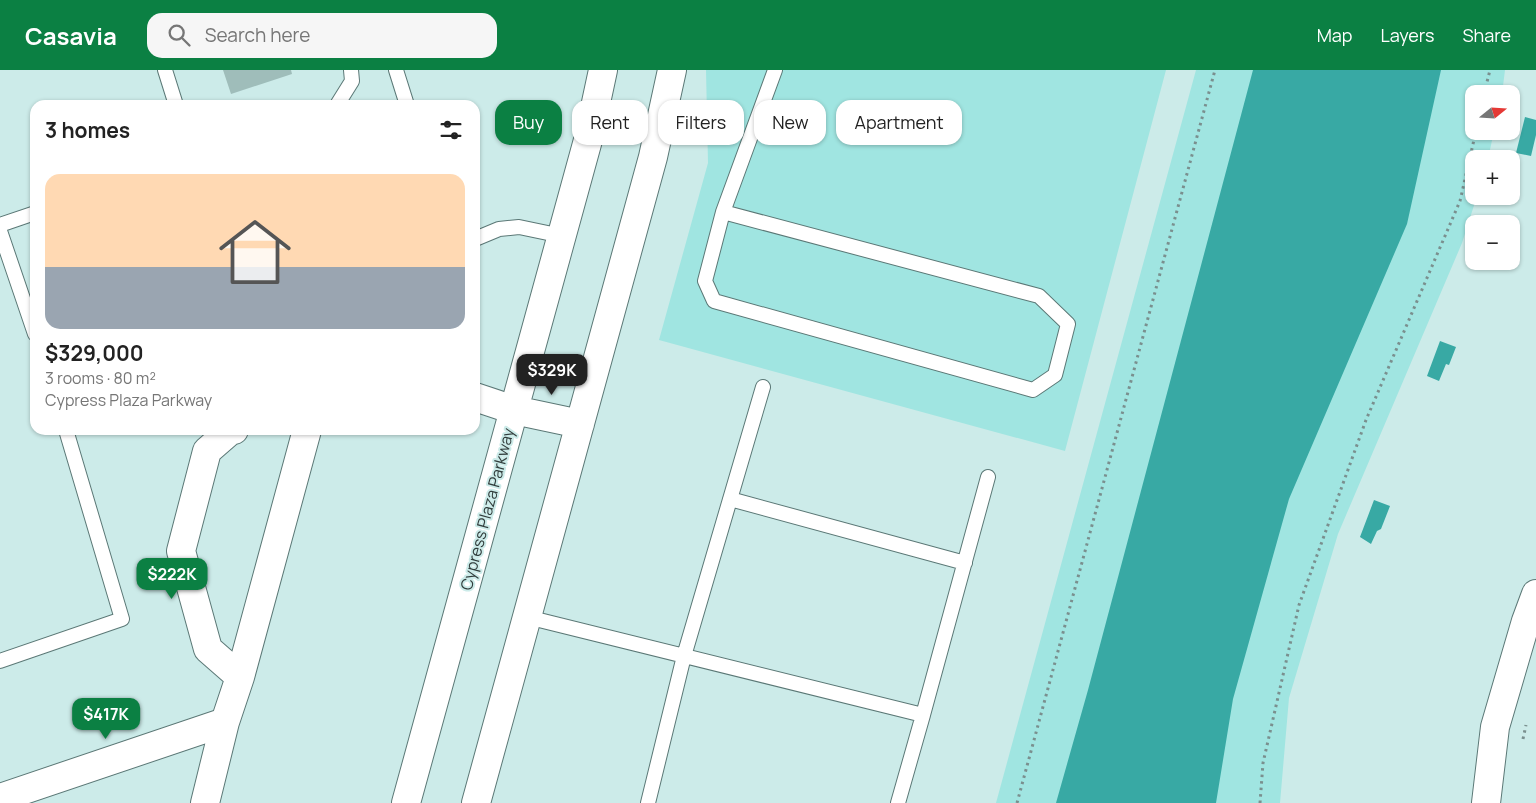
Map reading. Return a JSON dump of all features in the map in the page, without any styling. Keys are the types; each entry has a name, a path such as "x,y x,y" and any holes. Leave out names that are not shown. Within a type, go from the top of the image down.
{"street":[{"name":"Cypress Plaza Parkway","path":"406,803 588,140 603,70"},
{"path":"476,803 653,157 672,70"},
{"path":"480,399 514,410 580,424"},
{"path":"228,435 207,451 181,551 208,649 240,677"},
{"path":"205,803 225,722 240,677 305,435"},
{"path":"1486,803 1495,727 1526,621 1536,594"},
{"path":"0,798 225,722"}],"lane":[{"path":"164,70 174,100"},
{"path":"340,100 352,82 351,70"},
{"path":"396,70 406,100"},
{"path":"723,212 1040,296 1068,324 1055,375 1033,390 714,301 706,281 723,212 776,70"},
{"path":"0,225 30,215"},
{"path":"480,237 498,229 519,228 562,236"},
{"path":"0,231 30,319"},
{"path":"648,803 684,656 763,386"},
{"path":"0,661 122,619 67,435"},
{"path":"898,803 988,477"},
{"path":"730,499 965,563"},
{"path":"527,617 923,715"}],"path":[{"path":"1017,803 1215,70"},
{"path":"1486,85 1490,70"},
{"path":"1260,803 1263,763 1299,605 1366,420 1460,200 1474,140"}],"shaded area":[{"path":"706,70 1166,70 1065,451 659,340 708,163 708,145 744,145 744,100 707,100"},
{"path":"1196,70 1505,70 1503,85 1465,85 1465,140 1492,140 1490,150 1465,150 1465,205 1474,205 1471,215 1465,215 1465,234 1462,243 1338,534 1289,698 1280,803 996,803"},
{"path":"1253,70 1441,70 1407,224 1289,499 1233,699 1216,803 1056,803 1088,690"},
{"path":"1525,117 1536,120 1536,135 1531,156 1520,154 1520,150 1517,150"},
{"path":"1440,341 1456,347 1449,365 1446,364 1439,381 1427,376"},
{"path":"1374,500 1390,506 1381,529 1377,531 1371,544 1360,537"}],"building":[{"path":"223,70 291,70 292,74 231,94"}]}
